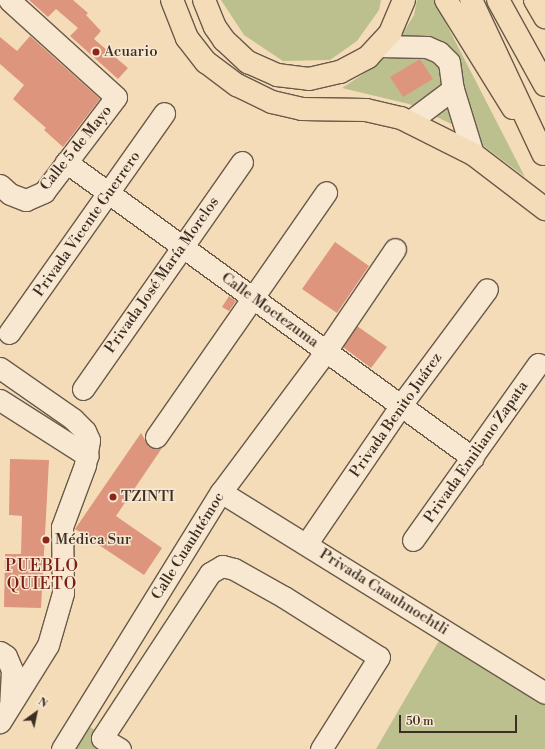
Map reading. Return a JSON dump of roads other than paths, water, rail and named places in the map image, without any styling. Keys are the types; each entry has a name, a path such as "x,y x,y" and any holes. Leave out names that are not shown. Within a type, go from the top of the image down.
{"main road":[{"path":"172,0 187,38 206,62 237,85 272,102 302,109 366,110 409,122 473,154 545,209"},
{"path":"204,0 215,27 235,52 257,67 277,75 293,78 324,77 355,66 380,46 398,19 404,0"},
{"path":"446,0 544,158"},
{"path":"471,0 544,158"},
{"path":"498,0 545,85"},
{"path":"514,0 545,56"},
{"path":"535,0 545,17"}],"street":[{"name":"Calle 5 de Mayo","path":"5,189 26,200 44,192 116,97 9,0"},
{"path":"380,46 427,47 439,52 449,62 453,89 473,154"},
{"path":"409,122 453,89"},
{"name":"Privada Vicente Guerrero","path":"9,333 110,192 164,113"},
{"name":"Calle Moctezuma","path":"66,162 110,192 473,458"},
{"name":"Privada José María Morelos","path":"83,389 242,162"},
{"path":"156,437 254,299 326,192"},
{"name":"Calle Cuauhtémoc","path":"62,749 221,492 326,351 395,249"},
{"name":"Privada Benito Juárez","path":"306,543 401,405 487,289"},
{"name":"Privada Emiliano Zapata","path":"413,540 473,458 538,364"},
{"path":"0,368 80,425 89,440 88,456 62,527 63,593 48,645 4,716"},
{"path":"0,400 88,456"},
{"name":"Privada Cuauhnochtli","path":"221,492 306,543 545,694"},
{"path":"120,749 102,738 210,573 222,566 234,569 284,597 379,657 320,749"},
{"path":"0,652 6,656 12,670 12,699 4,716"}],"place":[{"name":"Acuario","path":"96,52"},
{"name":"TZINTI","path":"113,497"},
{"name":"Médica Sur","path":"46,540"}],"district":[{"name":"PUEBLO QUIETO","path":"42,575"}]}
